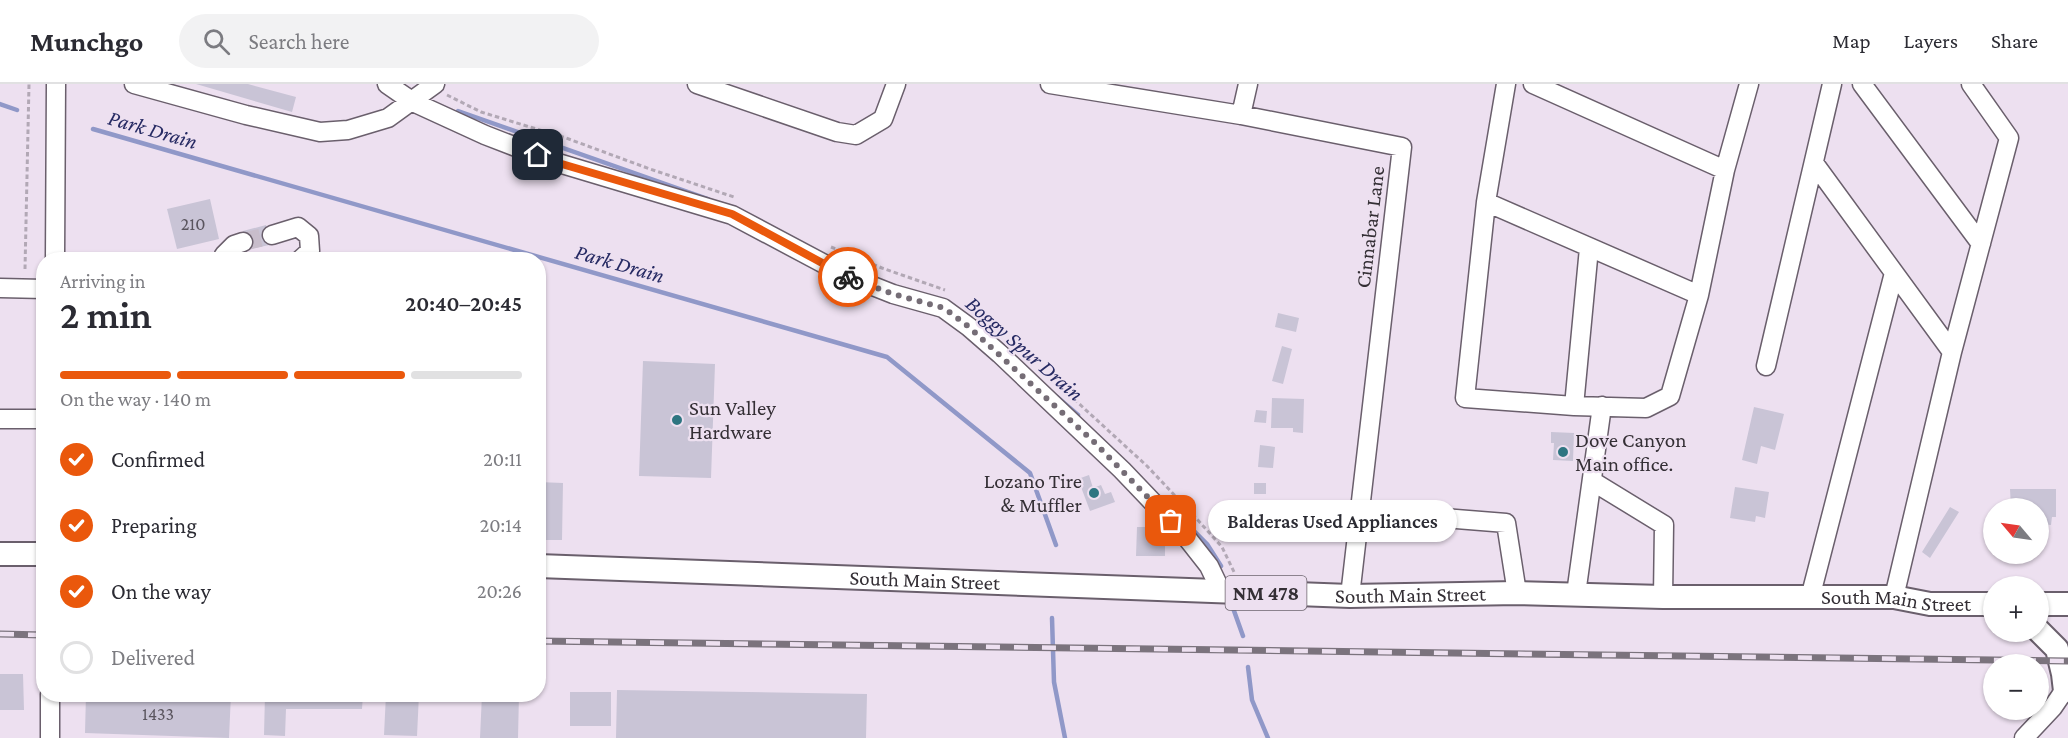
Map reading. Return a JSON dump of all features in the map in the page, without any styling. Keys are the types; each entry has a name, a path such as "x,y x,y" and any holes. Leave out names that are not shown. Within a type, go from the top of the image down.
{"main road":[{"path":"0,554 36,554"},
{"name":"South Main Street","path":"546,566 1350,596 1517,593 1663,597 1894,597 1930,604 1983,604"},
{"path":"1930,604 1983,616"},
{"path":"2049,604 2068,604"},
{"path":"2049,642 2056,649 2066,688"}],"street":[{"path":"55,252 56,84"},
{"path":"134,84 246,115 320,132 348,130 388,118 435,84"},
{"path":"387,84 413,102 485,135 555,162 732,214 844,275 893,294 944,308 1000,354 1122,470 1187,538 1209,566 1221,591"},
{"path":"697,84 837,132 856,135 883,118 896,84"},
{"name":"Cinnabar Lane","path":"1050,84 1241,115 1402,147 1350,596"},
{"path":"1241,115 1248,84"},
{"path":"1506,84 1486,202 1465,398 1574,406 1646,408 1670,396 1699,295 1725,170 1749,84"},
{"path":"1533,84 1725,170"},
{"path":"1766,366 1832,84"},
{"path":"1862,84 1981,244"},
{"path":"1894,597 1952,352 2009,138 1971,84"},
{"path":"1814,163 1952,352"},
{"path":"1486,202 1699,295"},
{"path":"272,235 298,227 309,236 309,252"},
{"path":"227,252 234,245 243,242"},
{"path":"1574,406 1589,248"},
{"path":"1810,598 1894,273"},
{"path":"0,288 36,289"},
{"path":"1576,594 1602,406"},
{"path":"0,419 36,419"},
{"path":"1592,481 1664,525 1663,597"},
{"path":"1395,514 1506,523 1517,593"},
{"path":"2024,738 2054,706 2066,688"},
{"path":"50,702 50,738"}],"path":[{"path":"25,269 28,84"}],"building":[{"path":"196,84 248,84 296,97 292,112"},
{"path":"210,199 219,239 177,249 167,209"},
{"path":"266,225 267,230 270,229 274,244 245,250 243,231"},
{"path":"1278,313 1299,318 1296,332 1275,327"},
{"path":"1282,346 1292,349 1283,384 1272,381"},
{"name":"Sun Valley Hardware","path":"643,361 715,364 711,478 639,476"},
{"path":"1272,398 1304,399 1303,433 1293,432 1293,428 1271,428"},
{"path":"1754,407 1784,414 1775,450 1761,446 1757,464 1742,460"},
{"path":"1256,410 1267,411 1266,423 1254,422"},
{"name":"Dove Canyon Main office.","path":"1551,432 1574,433 1573,461 1553,460 1554,443 1551,443"},
{"path":"1260,445 1275,447 1273,468 1258,467"},
{"name":"Lozano Tire & Muffler","path":"1089,475 1093,488 1101,485 1105,494 1111,492 1115,502 1090,511 1078,479"},
{"path":"546,482 563,483 562,540 546,540"},
{"path":"1254,483 1266,483 1266,494 1254,494"},
{"path":"1735,487 1769,492 1765,518 1756,516 1755,522 1730,518"},
{"path":"2010,489 2056,489 2056,517 2052,517 2051,525 2049,525 2049,498 2010,498"},
{"path":"1271,505 1306,506 1305,535 1269,535"},
{"path":"1950,507 1959,512 1930,558 1922,552"},
{"path":"1137,527 1165,527 1165,556 1136,556"},
{"path":"0,674 23,674 24,710 0,710"},
{"path":"617,690 867,694 866,738 616,738"},
{"path":"570,692 611,692 611,726 570,726"},
{"path":"86,702 231,702 229,738 85,733"},
{"path":"265,702 362,702 362,709 286,709 285,736 264,735"},
{"path":"386,702 419,702 417,736 384,735"},
{"path":"482,702 519,702 518,738 480,738"}],"waterway":[{"name":"Park Drain","path":"0,104 17,110"},
{"name":"Boggy Spur Drain","path":"458,111 708,199"},
{"name":"Park Drain","path":"93,129 521,252"},
{"name":"Park Drain","path":"546,259 887,357 1030,473 1056,545"},
{"name":"Boggy Spur Drain","path":"1057,397 1078,415"},
{"name":"Boggy Spur Drain","path":"1169,506 1207,544 1221,566"},
{"name":"Boggy Spur Drain","path":"1233,608 1243,636"},
{"name":"Park Drain","path":"1052,618 1054,682 1065,738"},
{"name":"Boggy Spur Drain","path":"1248,667 1252,700 1268,738"}],"tunnel":[{"path":"243,242 272,235"}],"railway":[{"path":"0,634 36,635"},
{"path":"546,641 2068,661"}],"way so far":[{"path":"848,277 893,294 944,308 1000,354 1094,442 1171,521"}],"place":[{"name":"Sun Valley Hardware","path":"677,420"},
{"name":"Dove Canyon Main office.","path":"1563,452"},
{"name":"Lozano Tire & Muffler","path":"1094,493"},
{"name":"Balderas Used Appliances","path":"1171,521"}],"route":[{"path":"538,155 732,214 848,277"}]}
